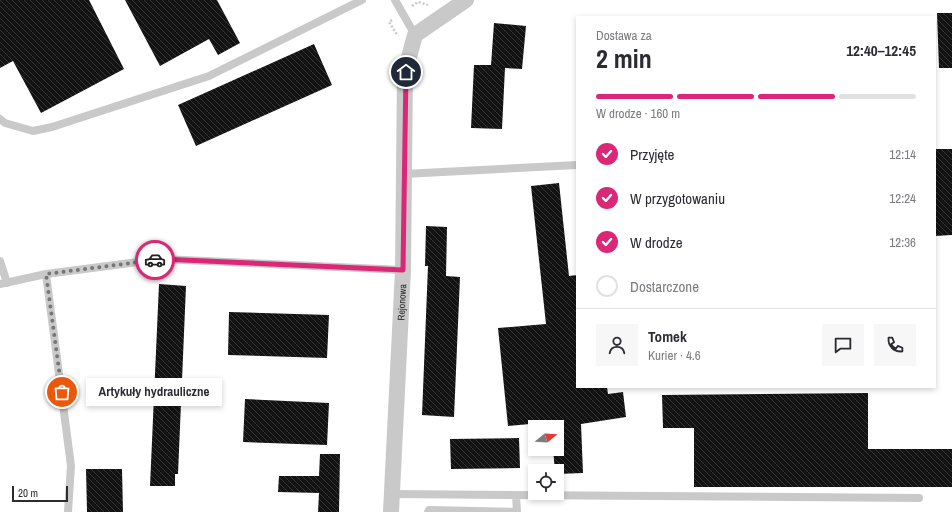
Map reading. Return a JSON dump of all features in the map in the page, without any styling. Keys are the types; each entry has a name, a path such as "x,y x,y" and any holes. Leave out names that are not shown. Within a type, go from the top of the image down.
{"street":[{"path":"415,35 466,0"},
{"name":"Rejonowa","path":"391,512 403,270 406,72 415,35"}],"lane":[{"path":"0,119 5,123 32,131 52,128 209,76 362,0"},
{"path":"395,0 415,35"},
{"path":"404,174 576,165"},
{"path":"0,261 4,283 46,274 161,259 403,270"},
{"path":"46,274 71,466 68,512"},
{"path":"391,494 918,498"},
{"path":"428,512 428,510 517,512 516,496"}],"building":[{"path":"0,0 89,0 124,69 41,113 13,61 0,68"},
{"path":"125,0 217,0 240,43 218,55 209,39 160,66"},
{"path":"937,13 952,13 952,68 939,68"},
{"path":"494,23 526,26 522,69 505,68 502,129 471,128 474,65 491,65"},
{"path":"314,44 332,85 196,146 178,105"},
{"path":"936,149 952,149 952,235 936,236"},
{"path":"559,183 569,276 576,275 576,388 607,388 608,394 623,392 626,417 581,424 583,473 564,474 564,464 554,464 554,456 564,456 564,420 528,420 528,424 508,426 498,328 546,324 531,186"},
{"path":"426,226 447,227 446,276 460,277 454,417 422,415 428,266 425,266"},
{"path":"159,284 186,286 178,474 175,474 175,486 150,486"},
{"path":"229,312 329,315 327,358 228,355"},
{"path":"868,393 868,449 952,449 952,487 694,487 694,428 663,428 662,395"},
{"path":"245,399 329,403 327,445 243,442"},
{"path":"519,438 520,468 451,469 450,439"},
{"path":"320,454 340,454 339,512 318,512 319,493 278,492 279,476 319,476"},
{"path":"86,469 122,469 123,512 87,512"}],"way so far":[{"path":"62,392 46,274 155,260"}],"place":[{"name":"Artykuły hydrauliczne","path":"62,392"}],"route":[{"path":"155,260 161,259 403,270 406,72"}]}
